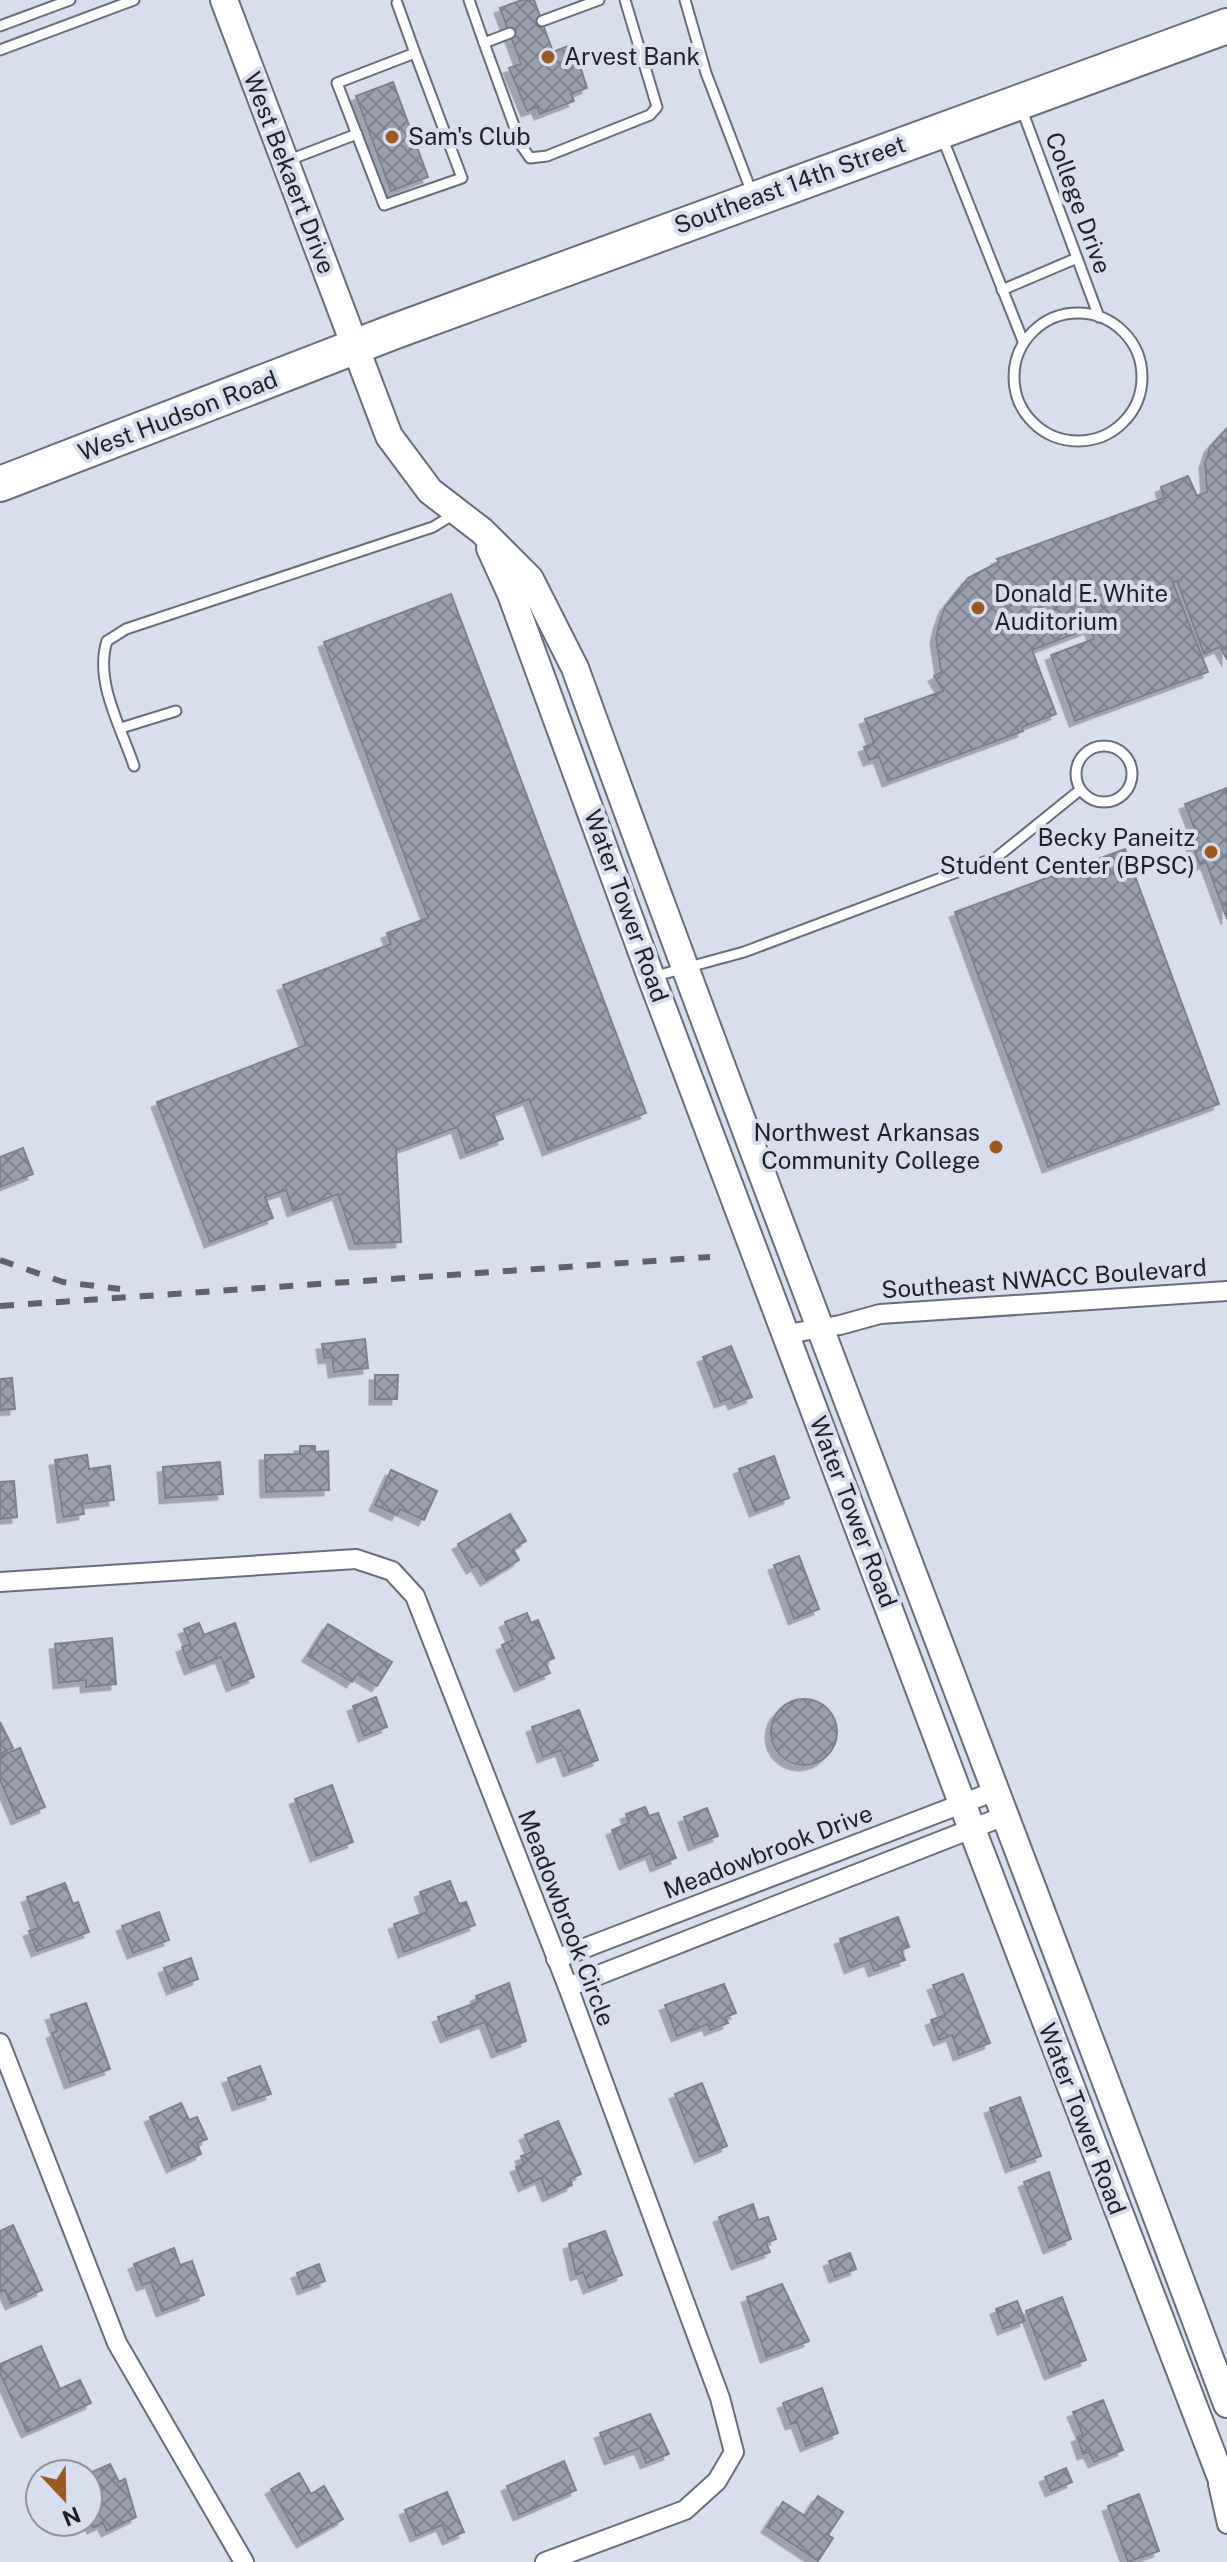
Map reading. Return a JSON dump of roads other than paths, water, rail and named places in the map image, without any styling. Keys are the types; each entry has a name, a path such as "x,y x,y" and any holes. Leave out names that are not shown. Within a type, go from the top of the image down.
{"highway":[{"name":"Southeast 14th Street","path":"354,346 1227,26"},
{"name":"West Hudson Road","path":"0,484 354,346"}],"street":[{"name":"West Bekaert Drive","path":"224,0 354,346"},
{"name":"Water Tower Road","path":"354,346 389,436 430,491 482,531 530,579 575,668 819,1327 998,1790 1227,2404"},
{"name":"Water Tower Road","path":"482,531 537,661 651,977 962,1803 1227,2493"},
{"name":"Southeast NWACC Boulevard","path":"787,1334 891,1313 1227,1291"},
{"name":"Meadowbrook Circle","path":"0,1582 356,1559 392,1571 415,1596 568,1987 720,2398 734,2452 717,2481 685,2510 545,2562"},
{"name":"Meadowbrook Drive","path":"556,1959 998,1790"},
{"path":"568,1987 1007,1815"},
{"path":"0,2043 117,2343 244,2562"},
{"path":"1212,2458 1227,2524"}],"lane":[{"path":"0,26 70,0"},
{"path":"0,50 134,0"},
{"path":"469,0 521,145 530,158 547,156 650,115 657,107 625,0"},
{"path":"542,21 599,0"},
{"path":"685,0 706,73 754,199"},
{"path":"397,3 462,178 384,205 337,83 415,53"},
{"path":"484,43 510,33"},
{"name":"College Drive","path":"1020,104 1099,317"},
{"path":"940,130 1023,341"},
{"path":"285,161 357,134"},
{"path":"1002,290 1077,258"},
{"path":"1081,313 1117,326 1131,341 1140,359 1142,379 1139,399 1129,417 1095,439 1075,441 1055,437 1037,426 1023,409 1016,393 1015,372 1023,341 1044,323 1062,316 1081,313"},
{"path":"134,766 104,680 102,657 107,641 126,629 433,527 459,512"},
{"path":"121,728 176,711"},
{"path":"1108,746 1117,749 1130,762 1132,771 1128,789 1113,800 1095,801 1080,790 1076,781 1077,763 1090,749 1108,746"},
{"path":"651,977 744,952 997,857 1080,790"}],"railway":[{"path":"0,1306 710,1257"},
{"path":"0,1260 63,1282 120,1289"}],"place":[{"name":"Arvest Bank","path":"548,57"},
{"name":"Sam's Club","path":"392,137"},
{"name":"Donald E. White Auditorium","path":"978,608"},
{"name":"Becky Paneitz Student Center (BPSC)","path":"1211,852"},
{"name":"Northwest Arkansas Community College","path":"996,1147"}]}
